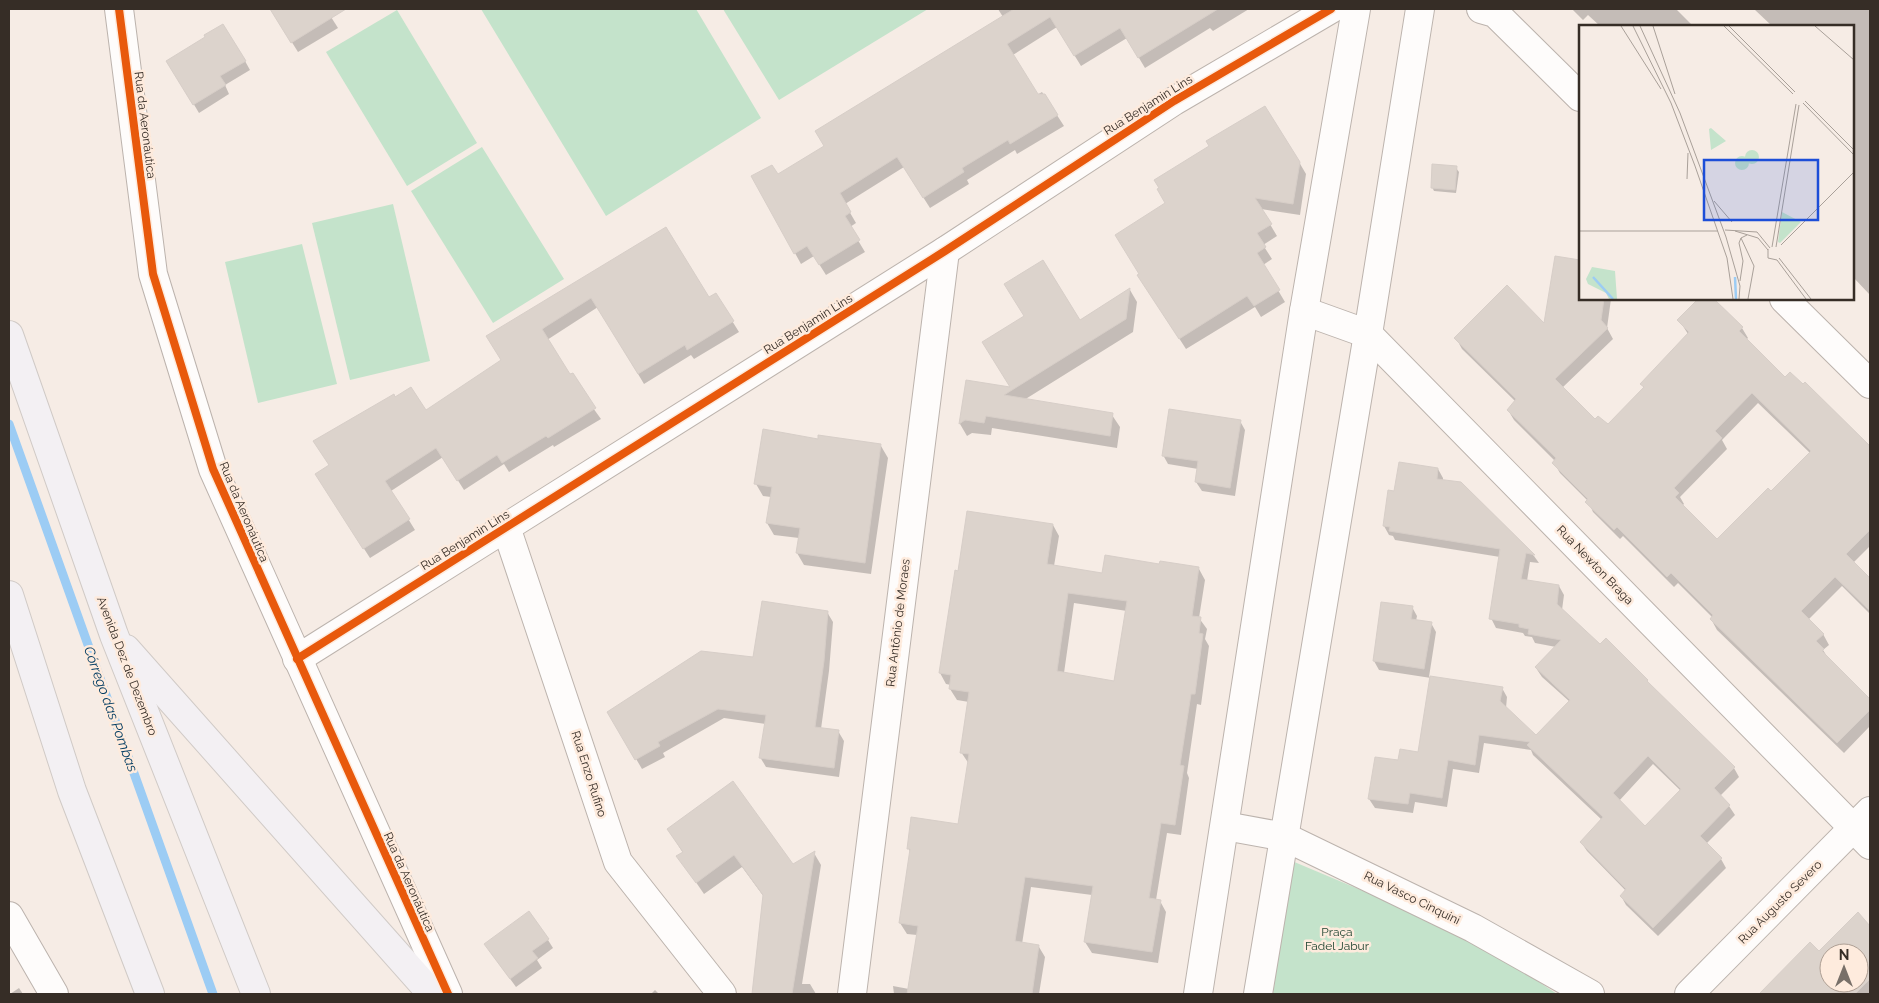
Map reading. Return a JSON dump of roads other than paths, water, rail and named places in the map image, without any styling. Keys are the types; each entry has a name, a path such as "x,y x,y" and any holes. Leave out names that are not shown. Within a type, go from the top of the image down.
{"highway":[{"name":"Avenida Dez de Dezembro","path":"9,334 114,635 256,994"},
{"path":"9,595 72,791 150,994"},
{"path":"114,635 432,994"},
{"path":"9,659 72,791"}],"street":[{"name":"Rua da Aeronáutica","path":"119,9 153,274 212,469 448,994"},
{"name":"Rua Benjamin Lins","path":"297,659 945,251 1174,101 1331,9"},
{"path":"1198,994 1304,311 1356,9"},
{"path":"1258,994 1420,9"},
{"path":"1480,9 1496,13 1579,96"},
{"name":"Rua Antônio de Moraes","path":"852,994 945,251"},
{"path":"1785,300 1870,384"},
{"name":"Rua Newton Braga","path":"1304,311 1368,334 1865,828"},
{"name":"Rua Enzo Rufino","path":"506,527 618,862 722,994"},
{"name":"Rua Vasco Cinquini","path":"1225,826 1285,837 1473,928 1590,994"},
{"name":"Rua Augusto Severo","path":"1689,994 1865,828"},
{"path":"9,916 54,994"}],"waterway":[{"name":"Córrego das Pombas","path":"9,424 213,994"}],"park label":[{"name":"Praça Fadel Jabur","path":"1337,939"}]}
